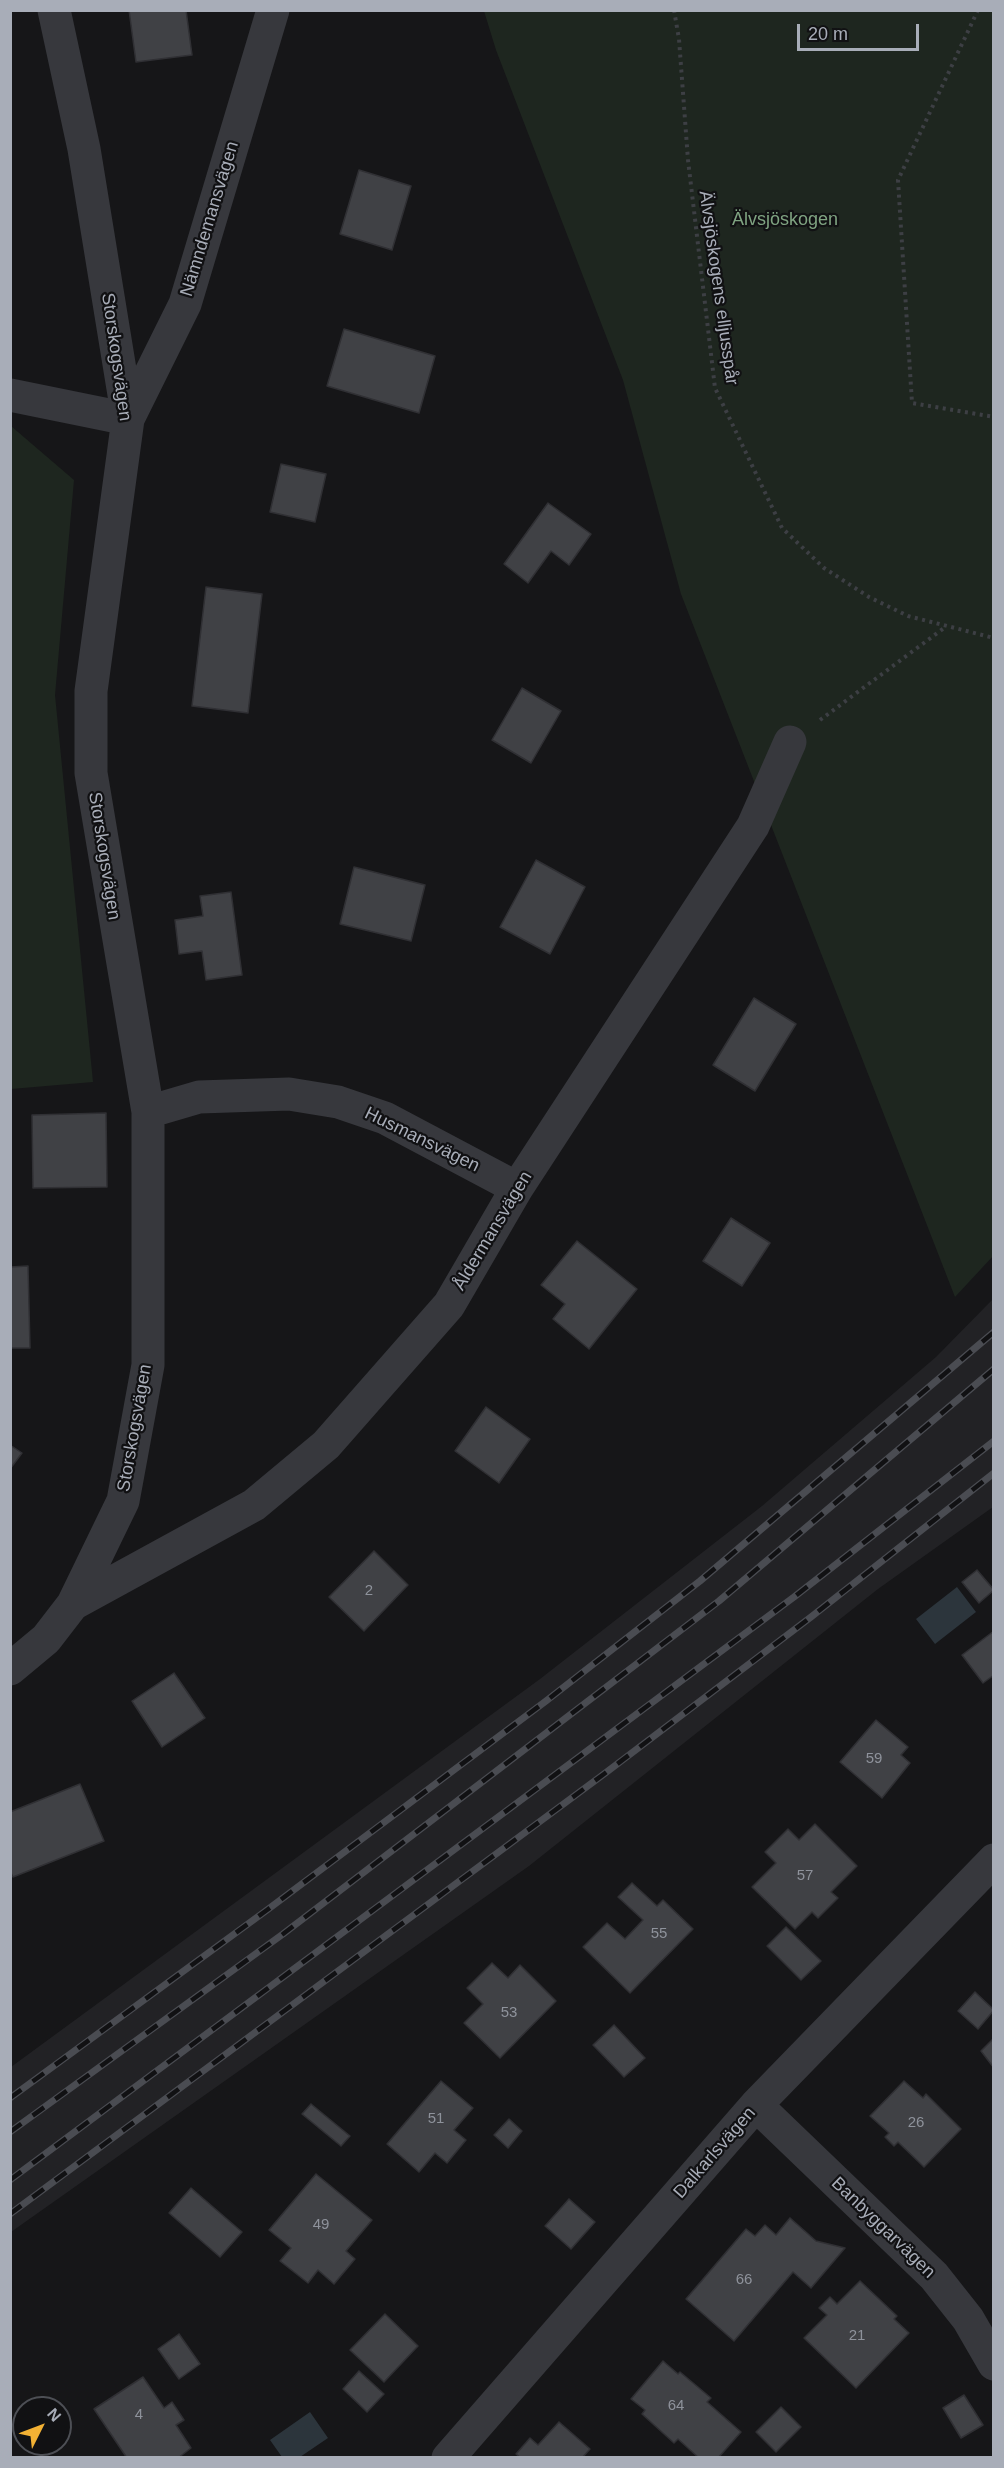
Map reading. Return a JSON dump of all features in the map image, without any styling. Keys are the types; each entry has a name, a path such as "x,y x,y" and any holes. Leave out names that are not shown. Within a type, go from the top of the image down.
{"street":[{"name":"Storskogsvägen","path":"10,1669 46,1639 73,1604 123,1501 148,1365 148,1112 91,773 91,691 128,419 84,149 54,10"},
{"name":"Nämndemansvägen","path":"128,419 185,304 273,10"},
{"path":"10,395 128,419"},
{"name":"Åldermansvägen","path":"73,1604 254,1505 326,1445 448,1305 517,1188 753,826 790,742"},
{"name":"Husmansvägen","path":"148,1112 200,1097 289,1094 338,1102 385,1118 517,1188"},
{"name":"Dalkarlsvägen","path":"448,2457 756,2105 993,1860"},
{"name":"Banbyggarvägen","path":"756,2105 934,2276 968,2319 993,2364"}],"path":[{"name":"Älvsjöskogens elljusspår","path":"674,10 679,39 688,160 715,388 782,528 824,568 869,597 908,616 945,628 993,638"},
{"path":"978,10 898,180 912,403 993,417"},
{"path":"790,742 945,628"}],"shaded area":[{"path":"993,1299 993,1507 878,1589 529,1866 11,2232 11,2067 540,1679 762,1506 936,1357"},
{"path":"957,1587 976,1612 935,1644 916,1619"},
{"path":"310,2412 328,2438 300,2457 282,2457 270,2440"}],"green space":[{"name":"Älvsjöskogen","path":"484,11 993,11 994,1255 955,1297 681,594 623,380 496,50"},
{"path":"11,426 74,480 55,695 93,1082 11,1089"}],"building":[{"path":"129,10 186,10 192,55 136,62"},
{"path":"359,170 411,186 392,250 340,234"},
{"path":"344,329 435,356 419,413 327,386"},
{"path":"281,464 326,474 315,522 270,512"},
{"path":"548,503 591,534 569,565 551,551 528,583 504,564"},
{"path":"206,587 262,594 248,713 192,706"},
{"path":"522,688 561,711 531,763 492,740"},
{"path":"536,860 585,887 550,954 500,927"},
{"path":"354,867 425,885 411,941 340,924"},
{"path":"231,892 242,975 206,980 202,951 179,954 175,920 203,916 200,896"},
{"path":"754,998 796,1024 755,1091 713,1065"},
{"path":"106,1113 107,1187 33,1188 32,1115"},
{"path":"731,1218 770,1243 742,1286 703,1261"},
{"path":"577,1241 637,1289 589,1349 553,1319 565,1304 541,1285"},
{"path":"28,1266 30,1348 10,1348 10,1267"},
{"path":"486,1407 530,1439 499,1483 455,1451"},
{"path":"10,1445 22,1453 10,1469"},
{"path":"374,1551 408,1585 364,1631 329,1597"},
{"path":"977,1570 994,1590 979,1603 962,1582"},
{"path":"994,1631 994,1675 983,1683 962,1655"},
{"path":"174,1673 205,1718 162,1747 132,1701"},
{"path":"876,1720 908,1747 901,1755 910,1763 882,1798 840,1762"},
{"path":"80,1784 104,1841 13,1877 10,1871 10,1812"},
{"path":"815,1824 857,1866 831,1892 838,1898 818,1918 812,1912 795,1929 752,1887 776,1863 765,1852 788,1829 799,1840"},
{"path":"632,1883 657,1906 663,1900 693,1929 630,1993 583,1947 607,1923 625,1939 643,1920 618,1897"},
{"path":"786,1927 821,1961 801,1980 767,1946"},
{"path":"492,1963 508,1978 520,1965 556,2001 500,2058 464,2023 483,2004 467,1988"},
{"path":"975,1992 994,2010 978,2029 958,2011"},
{"path":"614,2025 645,2058 624,2077 593,2045"},
{"path":"994,2038 994,2068 981,2051"},
{"path":"441,2081 473,2108 454,2130 466,2140 447,2163 435,2153 419,2172 387,2144"},
{"path":"904,2081 923,2098 926,2094 961,2129 924,2167 898,2142 894,2146 885,2137 889,2133 870,2116"},
{"path":"311,2104 350,2136 341,2146 302,2114"},
{"path":"509,2119 522,2131 508,2148 494,2135"},
{"path":"316,2174 372,2220 346,2251 355,2259 334,2284 318,2270 308,2283 280,2261 291,2248 269,2230"},
{"path":"191,2188 242,2232 220,2257 169,2213"},
{"path":"569,2199 595,2222 571,2249 545,2226"},
{"path":"790,2218 816,2241 845,2248 811,2288 793,2272 734,2341 686,2299 746,2229 755,2236 765,2225 776,2235"},
{"path":"860,2281 897,2316 894,2319 909,2333 856,2388 804,2338 827,2315 819,2308 830,2297 837,2304"},
{"path":"385,2314 418,2346 384,2382 350,2350"},
{"path":"179,2334 200,2364 179,2379 158,2349"},
{"path":"663,2361 711,2398 707,2402 741,2432 718,2458 699,2458 678,2439 674,2443 642,2414 645,2410 631,2399"},
{"path":"359,2371 384,2394 367,2412 343,2389"},
{"path":"143,2377 164,2408 172,2402 184,2420 176,2425 191,2448 178,2458 127,2458 94,2409"},
{"path":"964,2395 983,2425 961,2438 943,2408"},
{"path":"781,2407 801,2427 776,2452 756,2432"},
{"path":"559,2422 590,2449 582,2458 521,2458 516,2454 530,2438 538,2445"}],"railway":[{"path":"10,2098 267,1910 546,1701 700,1581 994,1332"},
{"path":"10,2132 283,1934 719,1601 994,1369"},
{"path":"10,2180 794,1597 994,1441"},
{"path":"10,2214 604,1774 811,1617 994,1473"}]}
